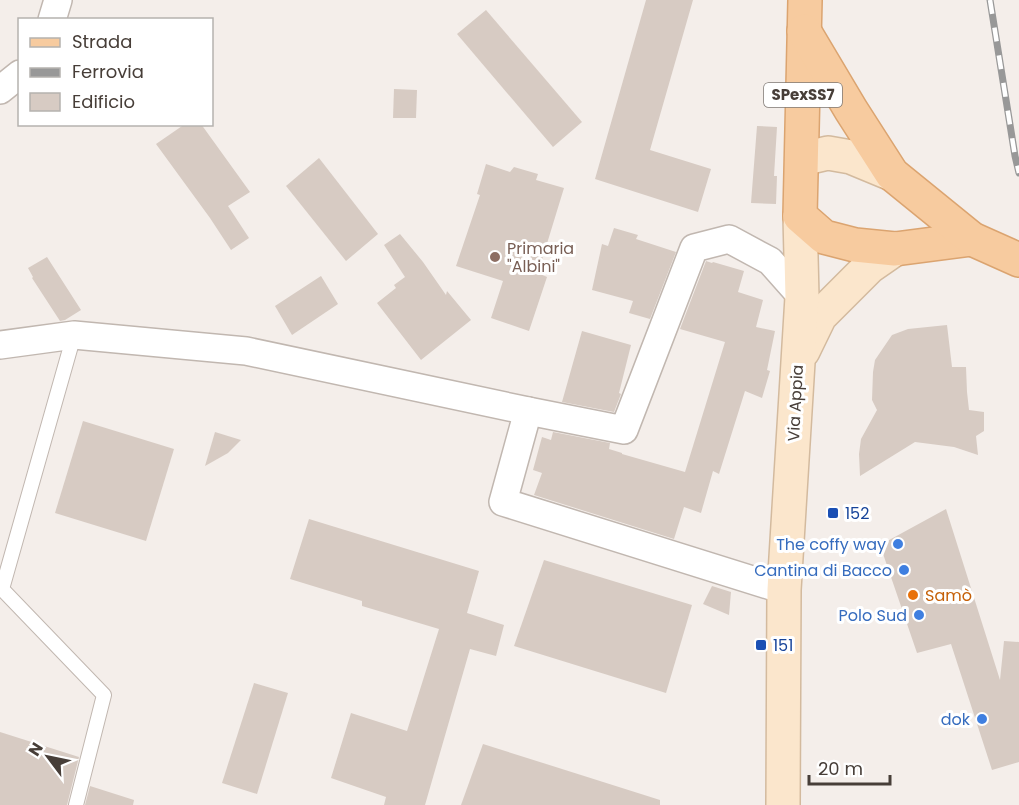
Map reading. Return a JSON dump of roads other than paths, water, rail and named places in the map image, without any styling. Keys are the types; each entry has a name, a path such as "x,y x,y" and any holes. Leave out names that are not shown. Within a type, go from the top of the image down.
{"main road":[{"name":"Via Appia","path":"783,805 784,590 802,297 800,216 804,15"},
{"path":"804,15 851,111 892,174"},
{"path":"802,159 828,153 851,157 892,174 972,239 1019,260"},
{"path":"800,216 824,237 855,245 895,249 972,239"},
{"path":"797,363 820,316 869,267 895,249"}],"street":[{"path":"53,18 58,0"},
{"path":"0,90 18,76"},
{"path":"0,345 74,335 246,351 624,430 694,248 729,239 770,261 802,297"},
{"path":"528,411 503,502 784,590"}],"lane":[{"path":"74,335 2,589 104,695 76,805"}],"railway":[{"path":"990,0 1019,173"}],"place":[{"name":"Primaria \"Albini\"","path":"495,257"},
{"name":"152","path":"833,513"},
{"name":"The coffy way","path":"898,544"},
{"name":"Cantina di Bacco","path":"904,570"},
{"name":"Samò","path":"913,595"},
{"name":"Polo Sud","path":"919,615"},
{"name":"151","path":"761,645"},
{"name":"dok","path":"982,719"}]}
